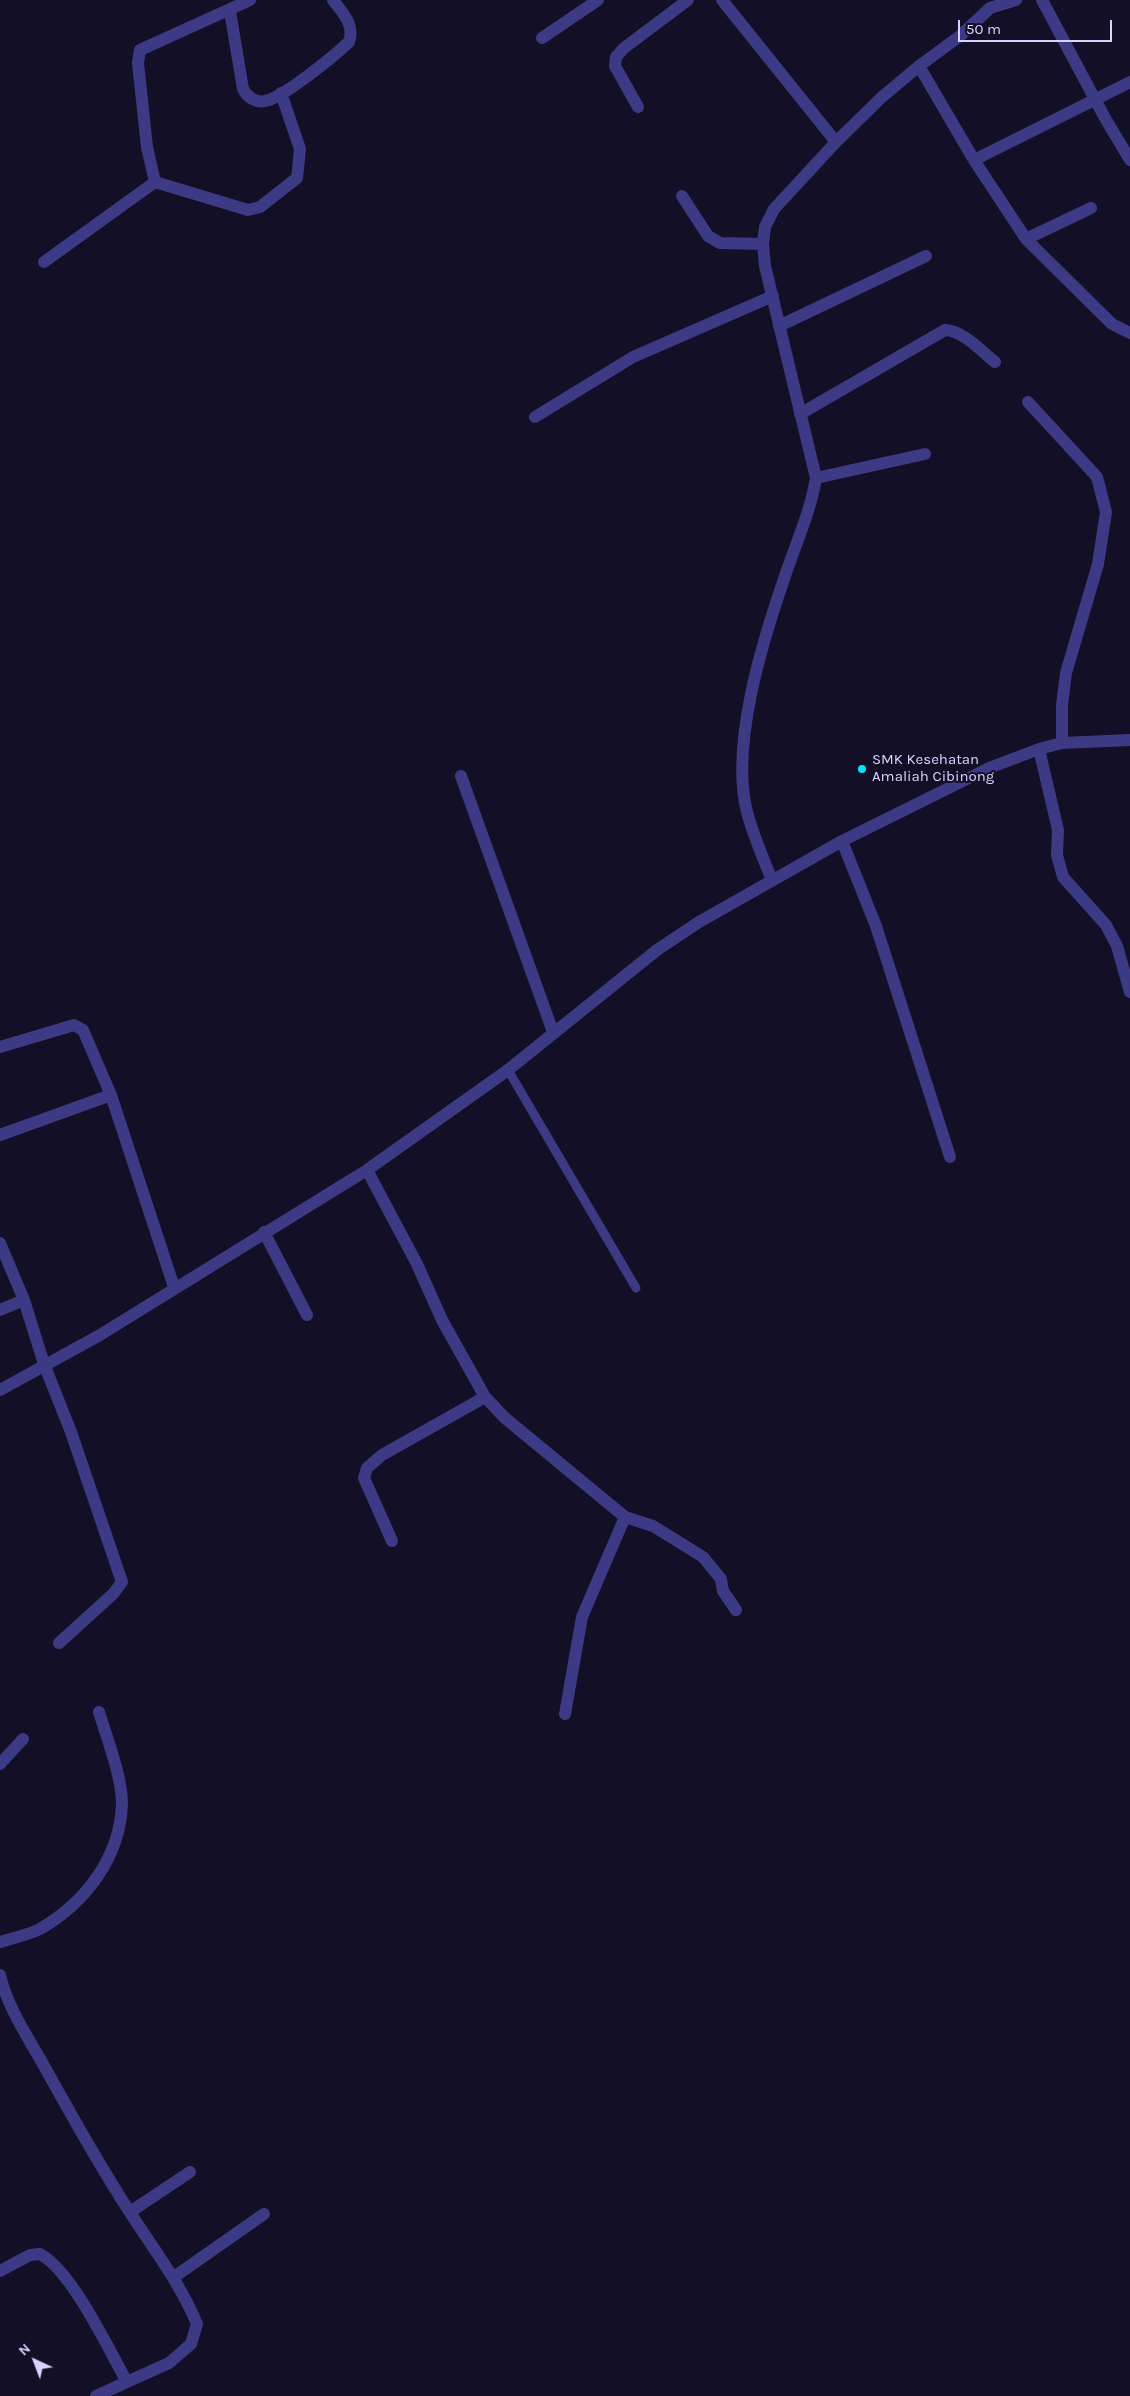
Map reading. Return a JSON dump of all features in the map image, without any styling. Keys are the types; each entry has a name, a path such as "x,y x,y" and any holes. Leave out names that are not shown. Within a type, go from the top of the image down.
{"street":[{"path":"230,11 245,93 257,101 266,101 281,94 349,42 352,34 350,25 333,0"},
{"path":"542,38 598,0"},
{"path":"638,107 615,66 616,57 624,48 688,0"},
{"path":"722,0 836,142"},
{"path":"772,880 747,811 743,749 745,726 751,692 784,579 813,498 816,478 779,326 763,244 765,227 774,209 836,142 919,66 960,36 986,4 1016,0"},
{"path":"1042,0 1130,160"},
{"path":"155,182 147,147 138,55 144,47 230,11 245,1"},
{"path":"919,66 974,160 1026,239 1064,279 1112,324 1130,333"},
{"path":"974,160 1130,82"},
{"path":"155,182 248,210 260,207 297,178 300,150 281,94"},
{"path":"44,262 155,182"},
{"path":"682,196 708,236 720,243 763,244"},
{"path":"1026,239 1091,208"},
{"path":"779,326 926,256"},
{"path":"536,417 633,357 773,296"},
{"path":"800,414 945,330 952,330 961,335 996,362"},
{"path":"1028,402 1097,477 1106,512 1098,564 1066,673 1062,705 1062,743"},
{"path":"816,478 925,454"},
{"path":"0,1390 44,1364 100,1335 174,1287 367,1170 508,1070 657,950 699,922 772,880 952,784 1038,749 1062,743 1130,740"},
{"path":"1038,749 1058,830 1057,855 1063,877 1106,925 1117,946 1130,992"},
{"path":"461,776 553,1032"},
{"path":"842,841 876,926 950,1157"},
{"path":"0,1047 74,1025 83,1030 111,1094 174,1287"},
{"path":"0,1135 111,1094"},
{"path":"367,1170 416,1264 446,1328 484,1397 505,1418 625,1517 653,1526 703,1557 721,1580 723,1591 736,1610"},
{"path":"264,1232 307,1315"},
{"path":"0,1243 24,1300 44,1364 83,1465 122,1582 113,1594 59,1643"},
{"path":"0,1310 24,1300"},
{"path":"392,1541 364,1478 367,1468 382,1455 484,1397"},
{"path":"565,1714 582,1617 625,1517"},
{"path":"0,1942 38,1930 66,1910 88,1890 104,1866 116,1839 122,1803 115,1765 99,1712"},
{"path":"0,1764 23,1739"},
{"path":"0,1976 3,1988 27,2036 80,2130 130,2212 174,2277 197,2324 195,2338 186,2351 169,2363 96,2396"},
{"path":"130,2212 190,2172"},
{"path":"174,2277 264,2214"},
{"path":"0,2271 21,2259 35,2254 40,2254 57,2265 76,2291 127,2382"}],"lane":[{"path":"508,1070 636,1288"}],"place":[{"name":"SMK Kesehatan Amaliah Cibinong","path":"862,769"}]}
